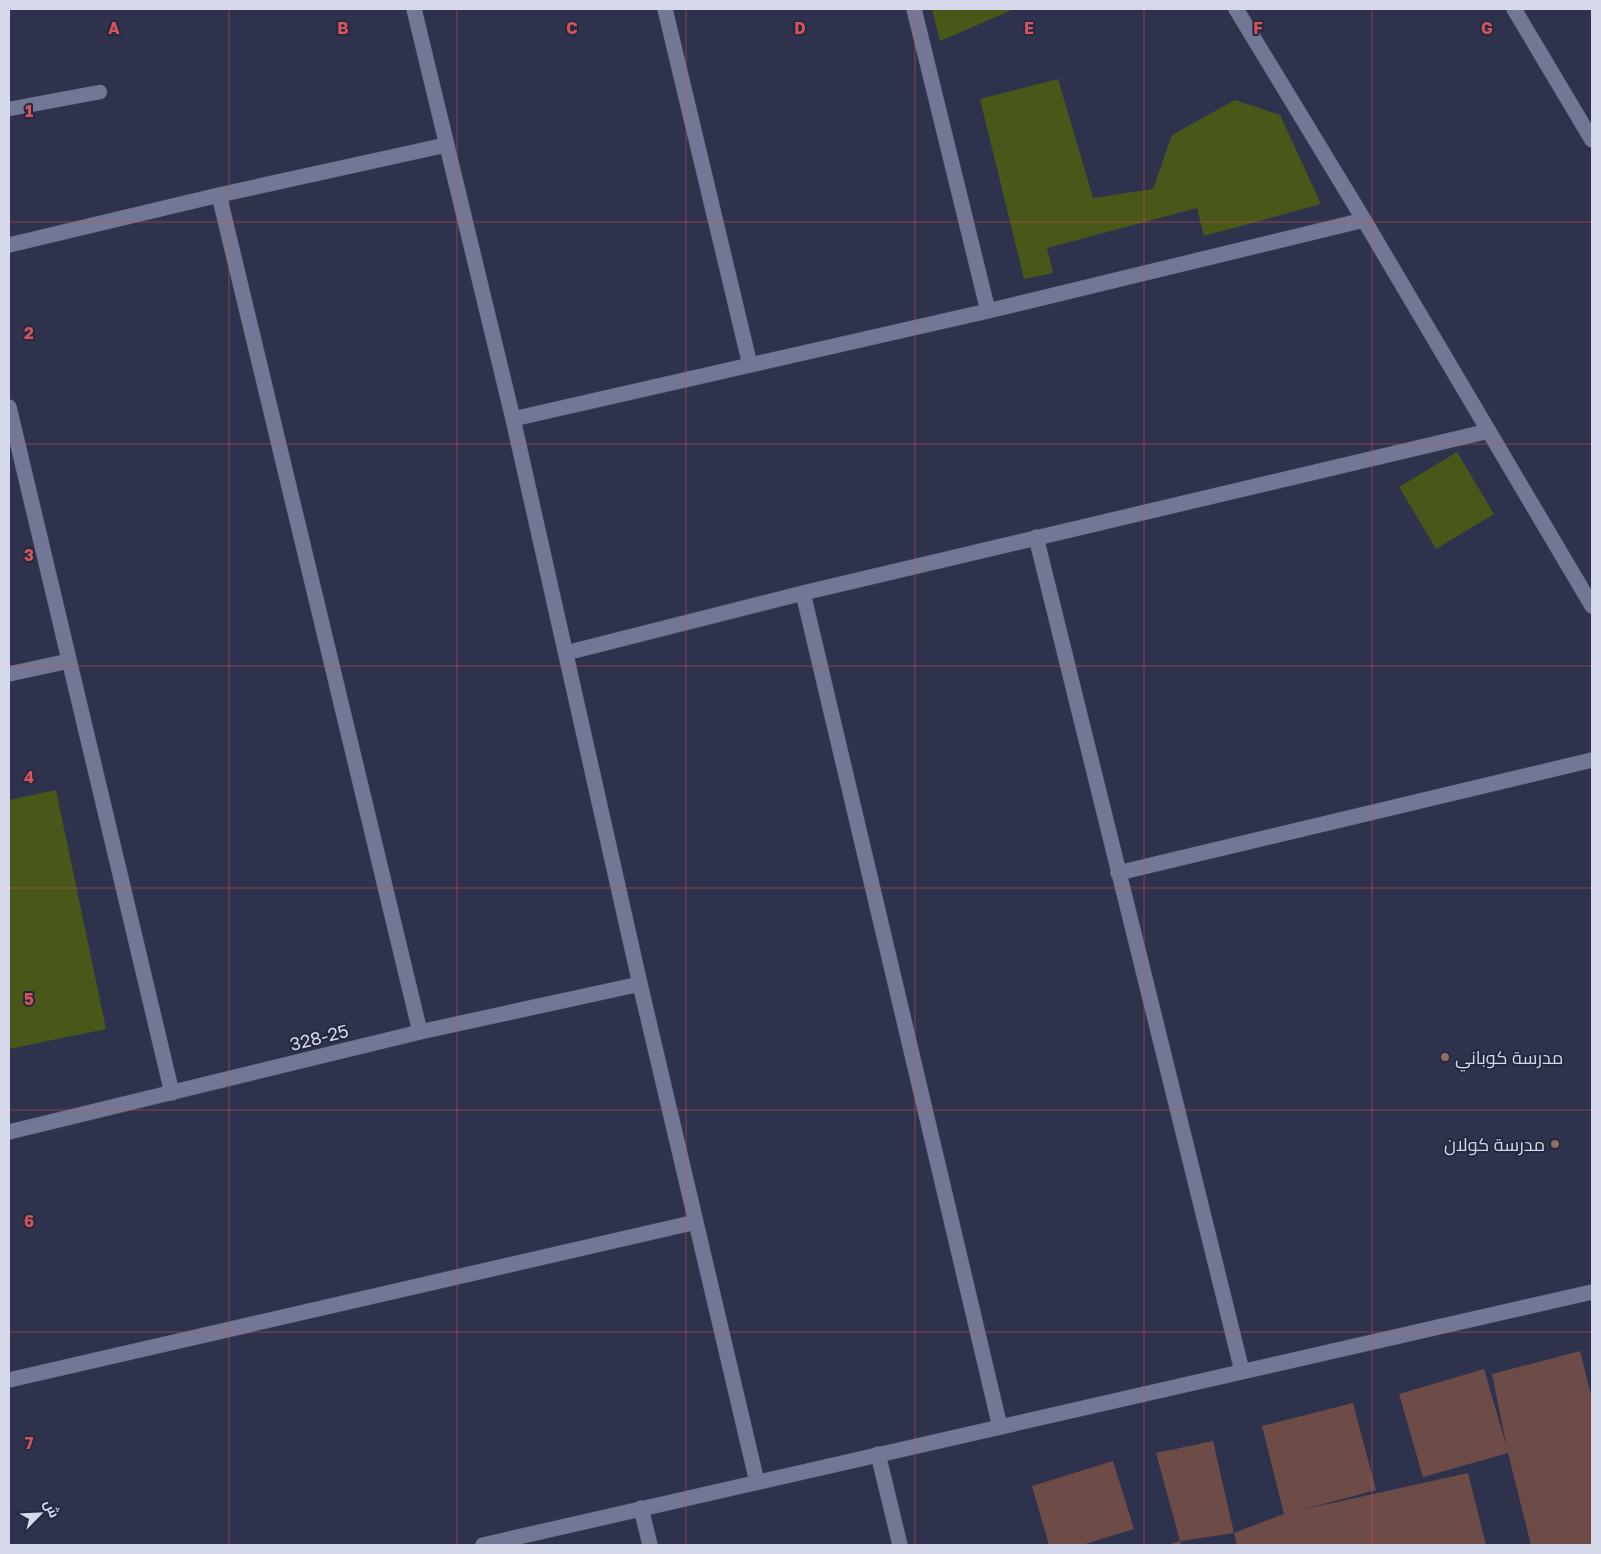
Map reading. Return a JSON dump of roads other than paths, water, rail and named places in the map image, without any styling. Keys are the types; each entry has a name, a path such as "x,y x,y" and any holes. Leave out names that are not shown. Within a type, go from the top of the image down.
{"street":[{"path":"414,9 513,419 640,984 757,1482"},
{"path":"665,9 750,365"},
{"path":"914,9 988,311"},
{"path":"1236,9 1364,220 1592,606"},
{"path":"1514,9 1592,140"},
{"path":"9,245 219,195 446,145"},
{"path":"219,195 420,1032"},
{"path":"513,419 988,311 1364,220"},
{"path":"9,407 172,1093"},
{"path":"566,653 803,593 1489,431"},
{"path":"1036,537 1242,1371"},
{"path":"803,593 1000,1427"},
{"path":"9,674 69,661"},
{"path":"1118,873 1592,760"},
{"name":"328-25","path":"9,1132 420,1032 640,984"},
{"path":"9,1380 696,1222"},
{"path":"483,1545 1592,1292"},
{"path":"878,1454 900,1545"},
{"path":"641,1508 650,1545"}],"lane":[{"path":"9,109 100,92"}],"place":[{"name":"مدرسة كوباني","path":"1445,1057"},
{"name":"مدرسة كولان","path":"1555,1144"}]}
